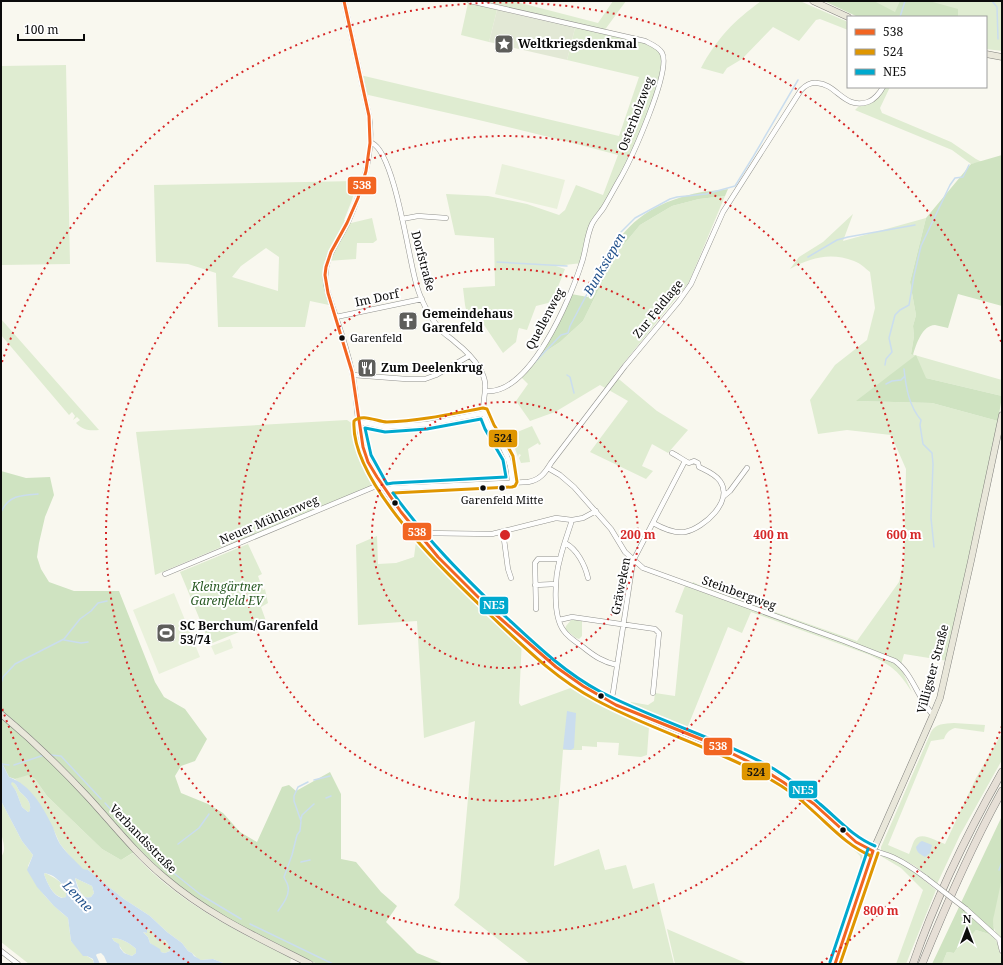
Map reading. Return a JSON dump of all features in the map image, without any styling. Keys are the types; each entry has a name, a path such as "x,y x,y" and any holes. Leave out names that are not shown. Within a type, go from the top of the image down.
{"highway":[{"path":"913,964 939,896 981,810 1002,772"},
{"path":"922,964 954,888 1002,791"}],"main road":[{"path":"813,1 847,17"},
{"path":"987,54 1002,56"},
{"name":"Villigster Straße","path":"834,964 873,852 934,716 940,698 1002,415"},
{"name":"Verbandsstraße","path":"1,714 53,761 138,853 164,878 199,905 232,924 310,964"}],"street":[{"path":"344,1 372,130 372,143 357,199 348,222 330,252 327,260 325,276 326,285 353,375 362,445 366,456 381,484 417,534 455,575 548,662 573,680 610,701 733,754 773,775 814,804 848,838 873,852 886,854 904,862 926,878 966,909 996,936 999,939 1002,951"},
{"name":"Osterholzweg","path":"470,1 645,42 655,46 662,53 664,61 663,70 653,104 621,176 590,230"},
{"name":"Zur Feldlage","path":"386,490 393,488 528,482 536,480 543,475 616,377 691,284 723,212 801,90 808,85 817,83 828,87 852,103 858,104 870,101 882,88"},
{"name":"Dorfstraße","path":"372,143 376,145 385,160 402,219 415,280 430,316 442,331 456,342 479,367 484,376 486,391 484,413 489,427 508,458 512,482"},
{"path":"402,219 423,216 446,218"},
{"name":"Quellenweg","path":"486,391 499,390 514,382 537,357 571,294 582,263 590,230"},
{"name":"Im Dorf","path":"336,317 422,299"},
{"path":"353,375 425,379 432,377 469,356"},
{"path":"359,423 385,426 427,424 484,413"},
{"path":"672,453 689,463 694,461 698,463 699,467 716,477 720,482 724,496"},
{"name":"Gräweken","path":"610,701 613,693 633,561 684,461"},
{"name":"Steinbergweg","path":"548,468 560,475 574,487 611,529 625,552 633,561 643,568 895,661 901,665 906,672 926,708 934,716"},
{"path":"653,523 667,530 676,532 685,532 702,524 718,508 724,496 730,491 747,468"},
{"name":"Neuer Mühlenweg","path":"165,574 381,484"},
{"path":"417,534 492,534 556,518 572,520 583,518 596,512"},
{"path":"572,520 559,559 556,584 557,611 559,620 563,630 590,653 603,661 617,665"},
{"path":"503,532 508,569 511,578"},
{"path":"565,543 574,549 586,570 588,578"},
{"path":"536,609 535,563 536,561 559,559"},
{"path":"535,585 556,584"},
{"path":"559,620 572,617 655,629 659,633 653,693"},
{"path":"1,951 18,964"}],"green space":[{"path":"458,1 513,1 598,23 613,1 626,1 604,31 645,41 662,53 664,61 653,104 621,176 593,223 582,263 556,266 565,269 552,302 536,306 527,330 519,328 516,342 503,353 482,322 469,322 463,288 495,286 494,238 455,235 446,194 488,196 527,204 559,215 565,210 576,185 603,195 618,155 364,94 360,75 619,136 639,77 567,60 575,28 539,19 540,17 508,10 507,12 497,10 489,42 461,35 468,3"},
{"path":"761,1 800,1 847,22 847,30 820,19 816,20 799,41 773,27 742,59 727,68 723,74 701,68 720,39 742,16"},
{"path":"824,1 874,1 895,12 900,1 929,1 958,9 958,16 856,16"},
{"path":"825,1 1002,1 1002,51 987,49 987,16 858,16"},
{"path":"497,10 575,28 567,60 489,42"},
{"path":"66,65 70,264 1,265 1,66"},
{"path":"885,88 890,88 880,108 882,113 951,142 982,162 971,164 952,150 855,110 858,107 874,100"},
{"path":"1002,155 1002,306 958,294 948,328 935,325 926,328 920,336 913,355 911,354 914,336 913,326 916,315 910,282 926,218 971,164"},
{"path":"502,164 565,180 557,209 495,194"},
{"path":"357,181 352,200 344,220 351,223 372,218 377,240 373,243 357,243 356,259 327,261 325,268 329,305 310,301 305,327 218,327 216,273 188,264 156,262 154,185","holes":["266,248 279,257 278,291 232,277 241,266"]},
{"path":"728,189 725,196 699,199 672,206 640,225 616,254 583,321 560,342 537,357 571,294 588,297 605,261 614,246 637,220 651,210 668,202 698,193"},
{"path":"725,196 689,282 614,375 657,411 688,430 668,453 652,444 642,466 653,471 646,479 590,452 628,401 600,385 555,412 530,421 516,401 528,384 520,376 537,357 560,342 583,321 616,254 640,225 672,206 699,199"},
{"path":"853,214 843,241 926,218 910,282 916,315 913,326 914,336 911,354 1002,380 1002,396 926,378 857,401 932,403 998,421 948,661 904,654 901,665 895,660 691,585 693,582 857,641 899,582 904,563 906,469 891,435 847,430 818,434 810,400 835,365 867,340 875,308 870,272 854,261 846,258 829,256 806,261 790,269 799,257 823,242"},
{"path":"1,319 99,430 84,429 76,423 80,420 77,417 73,420 75,416 72,412 69,415 1,335"},
{"path":"916,355 926,378 1002,396 998,421 932,403 856,401"},
{"path":"347,420 356,426 363,458 377,484 155,575 136,432"},
{"path":"532,426 541,444 539,445 538,443 528,449 530,462 521,463 519,458 521,455 519,454 518,457 510,435"},
{"path":"1,471 26,478 50,477 54,495 45,517 39,543 37,557 41,569 49,582 74,591 119,591 155,682 164,697 185,709 207,739 195,761 181,766 175,776 181,793 208,804 223,813 240,832 257,842 282,787 289,785 296,791 330,772 341,794 341,859 356,862 381,892 397,906 386,922 417,953 444,964 317,964 242,926 202,903 168,877 139,849 121,860 102,849 47,796 35,779 28,775 15,779 9,777 1,761"},
{"path":"417,534 522,638 519,703 521,706 576,686 603,704 647,722 649,727 647,755 641,757 618,755 619,743 597,742 597,747 582,746 582,750 563,750 554,866 599,849 605,870 626,865 633,889 654,883 674,964 530,964 454,905 459,898 475,721 424,738 417,621 358,625 356,545 377,536 378,564 396,563 414,557"},
{"name":"Kleingärtner Garenfeld EV","path":"248,544 262,574 258,576 263,590 265,589 268,603 261,607 266,621 210,644 180,572"},
{"path":"685,586 837,640 893,662 902,670 912,692 895,670 870,655 751,612 742,633 728,627 686,731 619,703 617,700 630,704 631,702 648,705 654,701 655,693 675,696 683,615 675,612"},
{"name":"SC Berchum/Garenfeld 53/74","path":"174,593 200,657 159,674 133,610"},
{"path":"572,619 582,621 582,636 579,639 565,629"},
{"path":"230,639 233,648 215,655 211,646"},
{"path":"954,723 985,725 984,732 955,728 948,732 944,739 931,741 888,845 909,854 914,841 920,836 928,837 945,844 976,778 1002,733 1002,760 960,835 937,884 915,866 881,850 881,847 931,732 938,725"},
{"path":"654,724 715,750 773,781 810,806 844,840 863,853 866,859 852,904 861,861 860,856 822,821 788,792 756,772 683,738 653,727 650,728"},
{"path":"28,774 35,779 47,796 102,849 121,860 133,853 168,886 187,900 248,937 291,958 290,964 226,964 213,959 198,959 188,951 182,943 167,932 150,916 124,899 88,870 83,870 73,860 60,844 52,826 15,779"},
{"path":"12,781 28,801 30,806 29,812 22,807 16,791 10,784"},
{"path":"1,801 22,841 33,855 28,866 35,882 49,901 68,918 71,941 93,960 94,964 29,964 1,942 1,857 4,847 1,833"},
{"path":"1002,816 1002,878 993,920 994,930 989,934 976,930 971,936 963,939 954,953 947,952 942,964 932,964"},
{"path":"879,855 903,863 936,890 906,964 896,964 923,890 901,868"},
{"path":"45,873 60,882 66,889 66,897 59,897 53,892 44,874"},
{"path":"75,878 92,886 94,893 91,897 82,894"},
{"path":"1002,878 1002,942 995,930 993,917"},
{"path":"149,929 154,935 163,939 167,943 170,951 165,953 161,952 150,943 148,937 143,932 147,933 147,930"},
{"path":"667,929 748,964 675,964"},
{"path":"976,930 989,934 991,932 999,946 1002,964 942,964 947,952 954,953 963,939 971,936"},
{"path":"112,938 128,943 136,949 136,953 132,956 126,954"}],"water":[{"path":"567,711 576,713 574,748 571,750 563,749"},
{"name":"Lenne","path":"1,761 9,777 24,785 36,798 49,819 60,844 83,869 88,870 124,899 150,916 167,932 182,943 194,956 201,960 213,959 226,964 106,964 107,963 104,956 101,953 96,955 100,964 94,964 93,959 83,956 71,941 68,918 54,906 37,887 27,870 33,855 22,841 1,801","holes":["12,782 15,784 28,801 30,806 29,812 22,807 16,791 11,784","44,874 51,875 59,881 64,887 66,897 59,897 53,892","75,878 92,886 94,893 91,897 88,897 82,894 78,888","149,929 158,941 165,940 170,951 165,953 161,952 160,949 150,943 148,937 143,932 147,933 147,930","112,938 128,943 136,949 136,953 132,956 124,953 119,944"]},
{"path":"922,841 932,845 930,853 925,857 916,849"}],"waterway":[{"path":"900,16 905,1"},
{"path":"992,1 997,7 998,39"},
{"name":"Bunksiepen","path":"534,363 561,335 568,333 570,326 619,234 635,218 670,199 706,194 735,186 798,80"},
{"path":"885,365 886,359 892,352 889,338 895,315 909,305 921,246 950,185 955,178 963,177 969,165"},
{"path":"808,257 837,240 915,225"},
{"path":"497,262 567,266"},
{"path":"904,369 911,403 921,420 920,425 923,444 932,453 931,518 934,547"},
{"path":"567,375 570,377 574,393"},
{"path":"886,384 892,381 901,380 905,376"},
{"path":"1,512 4,506 16,497 38,494"},
{"path":"1,683 3,677 15,664 64,639 80,619 91,611 98,603 107,601"},
{"path":"64,640 81,643 88,642"},
{"path":"14,765 44,755"},
{"path":"50,755 61,756 101,799"},
{"path":"1,764 9,765"},
{"path":"314,780 330,776"},
{"path":"278,911 288,893 288,886 284,877 297,835 300,831 301,821 294,801 294,796 298,787 308,782"},
{"path":"326,798 331,796"},
{"path":"105,803 152,855"},
{"path":"301,819 302,815 314,804"},
{"path":"178,844 199,828 209,814"},
{"path":"301,862 310,860"},
{"path":"160,862 201,895 241,919"},
{"path":"999,870 1002,862"},
{"path":"250,924 333,964"}],"transit line":[{"name":"538","path":"344,1 369,116 370,143 366,171 358,198 347,223 331,252 325,275 328,293 352,372 363,447 368,462 377,477 401,512 438,557 494,613 556,667 583,686 616,705 713,744 759,767 814,804 856,842 873,851"},
{"name":"524","path":"393,493 515,486 517,482 513,456 494,425 487,409 483,408 411,420 383,422 361,418 354,421 357,445 367,471 384,498 426,551 469,595 525,648 566,681 617,711 726,757 768,778 797,797 848,842 871,856"},
{"name":"NE5","path":"481,419 485,429 503,460 506,477 387,484 371,455 365,428 385,432 427,429 481,419"},
{"name":"NE5","path":"393,493 446,558 539,648 575,676 601,692 622,702 732,748 774,769 804,790 853,833 875,846"},
{"name":"NE5","path":"830,962 868,849"},
{"name":"538","path":"835,964 873,851"},
{"name":"524","path":"840,964 878,853"}],"place":[{"name":"Weltkriegsdenkmal","path":"504,44"},
{"name":"Gemeindehaus Garenfeld","path":"408,321"},
{"name":"Garenfeld","path":"342,338"},
{"name":"Zum Deelenkrug","path":"367,368"},
{"name":"Garenfeld Mitte","path":"502,488"},
{"name":"SC Berchum/Garenfeld 53/74","path":"166,633"}]}
